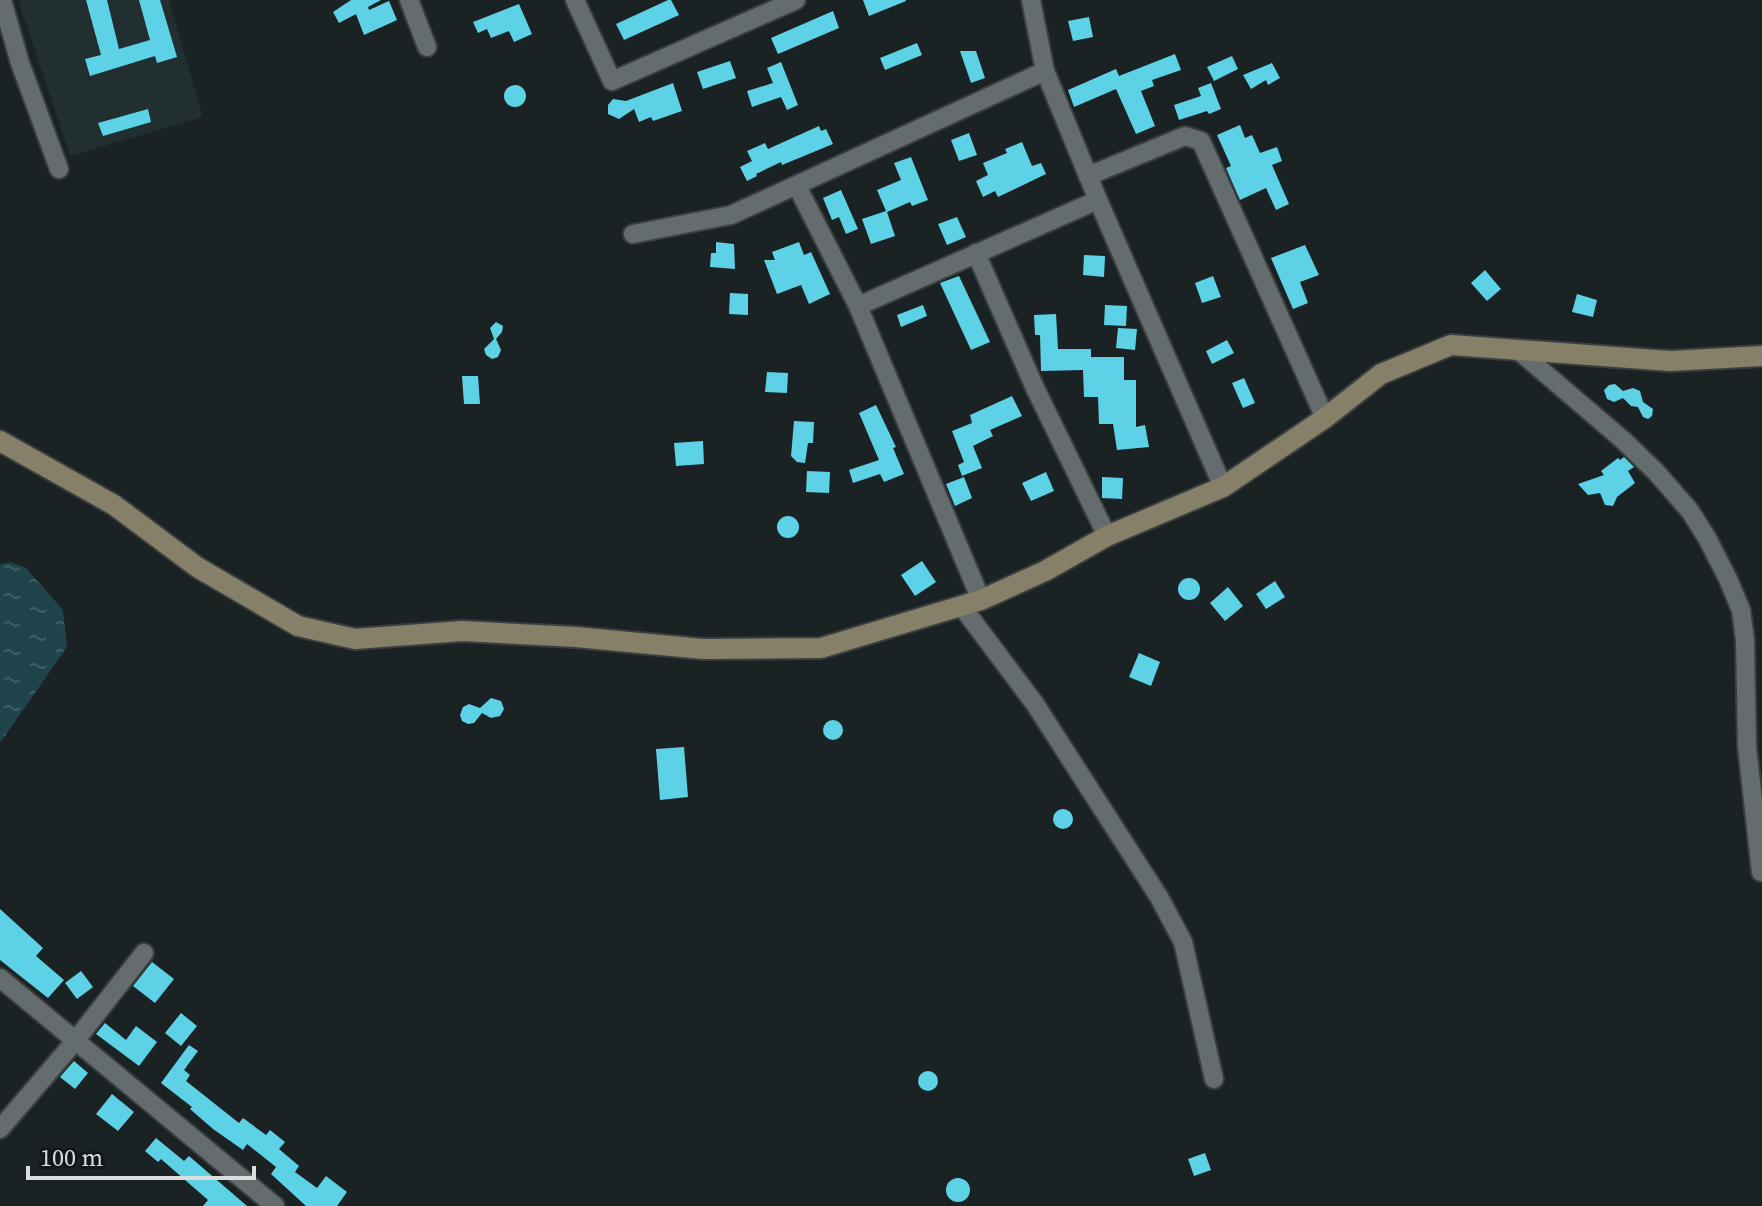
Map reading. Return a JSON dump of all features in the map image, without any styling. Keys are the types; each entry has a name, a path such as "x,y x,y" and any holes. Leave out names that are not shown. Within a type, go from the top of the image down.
{"main road":[{"path":"0,441 114,505 197,567 298,626 355,639 462,631 576,637 703,649 821,648 972,604 1045,571 1107,536 1223,487 1325,418 1381,374 1451,345 1670,361 1762,356"}],"street":[{"path":"2,0 20,63 59,169"},
{"path":"409,0 427,47"},
{"path":"575,0 612,81 796,0"},
{"path":"1031,0 1045,71 1223,487"},
{"path":"633,234 731,215 1045,71"},
{"path":"1088,176 1185,136 1201,141 1325,418"},
{"path":"797,186 858,306 972,604 1159,897 1183,942 1214,1079"},
{"path":"858,306 1098,200"},
{"path":"976,253 1035,388 1107,536"},
{"path":"1519,351 1656,472 1690,511 1728,579 1741,610 1745,640 1747,747 1761,872"},
{"path":"0,1129 76,1040 144,953"},
{"path":"0,978 275,1206"}],"shaded area":[{"path":"18,0 169,0 203,117 70,156"}],"water":[{"path":"10,562 26,568 63,610 67,647 0,743 0,564"}],"building":[{"path":"86,0 107,0 119,49 150,40 139,0 160,0 177,57 157,63 155,56 90,76 85,59 101,55"},
{"path":"351,0 381,0 368,7 369,10 389,1 397,20 364,35 356,14 339,23 333,12"},
{"path":"671,0 679,15 624,40 616,24"},
{"path":"863,0 906,0 906,1 869,16"},
{"path":"519,4 532,34 514,42 509,31 491,38 487,29 478,33 473,22"},
{"path":"833,11 839,28 778,54 771,38"},
{"path":"1089,17 1093,37 1073,41 1068,21"},
{"path":"917,43 922,55 885,70 880,58"},
{"path":"960,51 976,51 985,78 971,83"},
{"path":"1175,54 1181,70 1152,80 1154,86 1141,91 1155,126 1136,134 1116,89 1074,107 1068,90 1116,69 1119,76"},
{"path":"1232,56 1238,69 1214,81 1207,67"},
{"path":"730,61 736,78 703,89 697,72"},
{"path":"781,62 798,105 787,110 781,97 752,107 747,91 773,83 767,68"},
{"path":"1272,63 1280,78 1268,85 1266,80 1251,89 1243,75"},
{"path":"673,83 682,111 653,121 651,117 639,122 634,109 619,119 608,114 608,105 613,99 626,101"},
{"path":"1211,83 1221,109 1179,120 1174,105 1201,96 1198,88"},
{"path":"515,85 523,88 526,96 523,104 515,107 507,104 504,96 507,88"},
{"path":"148,109 151,122 103,136 98,123"},
{"path":"1240,125 1245,138 1252,135 1260,153 1277,147 1282,161 1272,165 1289,204 1276,210 1266,188 1240,200 1226,168 1231,166 1217,135"},
{"path":"819,126 821,131 826,129 833,144 782,165 781,162 747,181 740,167 752,161 747,151 765,143 768,149"},
{"path":"969,133 977,155 959,161 951,140"},
{"path":"1022,142 1032,166 1041,163 1046,174 998,197 995,191 983,197 976,181 988,175 983,163 1007,153 1005,149"},
{"path":"911,157 928,200 912,206 910,202 887,212 895,236 871,244 862,219 886,211 877,190 901,180 894,163"},
{"path":"841,190 858,229 846,234 839,217 832,220 823,198"},
{"path":"957,217 966,237 947,245 938,224"},
{"path":"716,242 734,244 735,269 710,267 711,253 716,253"},
{"path":"799,242 804,255 811,252 830,294 809,304 801,285 777,294 764,260 775,260 772,252"},
{"path":"1305,245 1319,275 1300,282 1308,303 1293,309 1271,258"},
{"path":"1084,255 1105,256 1104,277 1083,275"},
{"path":"1485,270 1501,289 1487,301 1471,283"},
{"path":"959,276 990,342 971,350 940,283"},
{"path":"1213,276 1221,297 1202,303 1195,283"},
{"path":"730,293 748,294 748,315 729,314"},
{"path":"1577,294 1597,300 1593,317 1572,312"},
{"path":"923,305 927,316 901,327 897,315"},
{"path":"1105,305 1127,306 1126,326 1104,325"},
{"path":"1056,314 1058,349 1091,349 1091,357 1124,357 1124,380 1136,380 1136,427 1145,425 1149,447 1117,450 1113,424 1099,424 1098,397 1084,397 1083,370 1041,371 1040,335 1035,335 1034,315"},
{"path":"496,322 503,326 496,339 501,350 498,357 492,359 484,349 494,339 490,328"},
{"path":"1118,328 1137,329 1135,350 1116,348"},
{"path":"1227,340 1234,353 1212,364 1206,351"},
{"path":"767,372 788,373 787,393 765,392"},
{"path":"462,376 478,376 480,404 464,404"},
{"path":"1244,378 1255,403 1243,408 1232,383"},
{"path":"1615,384 1623,391 1633,388 1640,391 1643,402 1653,409 1652,416 1648,419 1643,417 1638,407 1631,406 1623,398 1614,402 1607,399 1604,390"},
{"path":"1012,396 1022,416 990,430 993,436 973,446 982,468 962,476 958,465 964,462 952,431 972,423 970,415"},
{"path":"876,405 896,447 893,448 904,474 884,482 880,474 853,483 849,470 879,460 859,413"},
{"path":"794,421 814,422 813,443 808,443 805,463 797,462 791,456"},
{"path":"703,441 704,464 676,466 674,443"},
{"path":"1624,457 1634,467 1628,471 1635,483 1617,497 1613,506 1605,505 1600,493 1588,495 1578,484 1604,475 1601,471"},
{"path":"807,471 830,472 829,493 806,492"},
{"path":"1046,472 1054,491 1031,501 1022,483"},
{"path":"964,477 972,498 955,506 946,484"},
{"path":"1102,477 1123,478 1122,499 1102,498"},
{"path":"788,516 796,519 799,527 796,535 788,538 780,535 777,527 780,519"},
{"path":"922,561 936,582 915,596 901,575"},
{"path":"1189,578 1197,581 1200,589 1197,597 1189,600 1181,597 1178,589 1181,581"},
{"path":"1275,581 1285,597 1266,609 1256,594"},
{"path":"1228,587 1243,606 1225,621 1210,603"},
{"path":"1139,653 1160,662 1151,686 1129,677"},
{"path":"491,698 501,701 504,709 500,716 491,718 482,713 474,723 462,721 460,715 463,707 469,704 480,708"},
{"path":"833,720 840,723 843,730 840,737 833,740 826,737 823,730 826,723"},
{"path":"684,747 688,797 660,800 656,749"},
{"path":"1063,809 1070,812 1073,819 1070,826 1063,829 1056,826 1053,819 1056,812"},
{"path":"0,909 43,948 36,956 64,980 48,998 0,960"},
{"path":"152,962 174,979 155,1003 133,986"},
{"path":"81,971 93,987 77,999 65,983"},
{"path":"181,1013 197,1026 181,1046 165,1033"},
{"path":"105,1023 126,1040 136,1026 157,1042 139,1066 96,1034"},
{"path":"189,1045 198,1051 184,1070 190,1075 186,1081 239,1123 243,1118 266,1135 270,1130 285,1142 279,1149 299,1166 295,1172 317,1188 326,1176 347,1192 337,1206 306,1206 271,1174 276,1167 247,1144 243,1150 213,1129 190,1109 192,1107 161,1083"},
{"path":"74,1061 88,1073 75,1089 60,1077"},
{"path":"924,1071 932,1071 938,1081 932,1091 924,1091 918,1085 918,1077"},
{"path":"112,1094 134,1112 118,1131 96,1114"},
{"path":"156,1138 184,1161 189,1156 247,1206 203,1206 208,1200 161,1159 158,1162 145,1151"},
{"path":"1205,1153 1211,1170 1194,1176 1188,1159"},
{"path":"958,1178 966,1182 970,1190 966,1198 958,1202 950,1198 946,1190 950,1182"}]}
